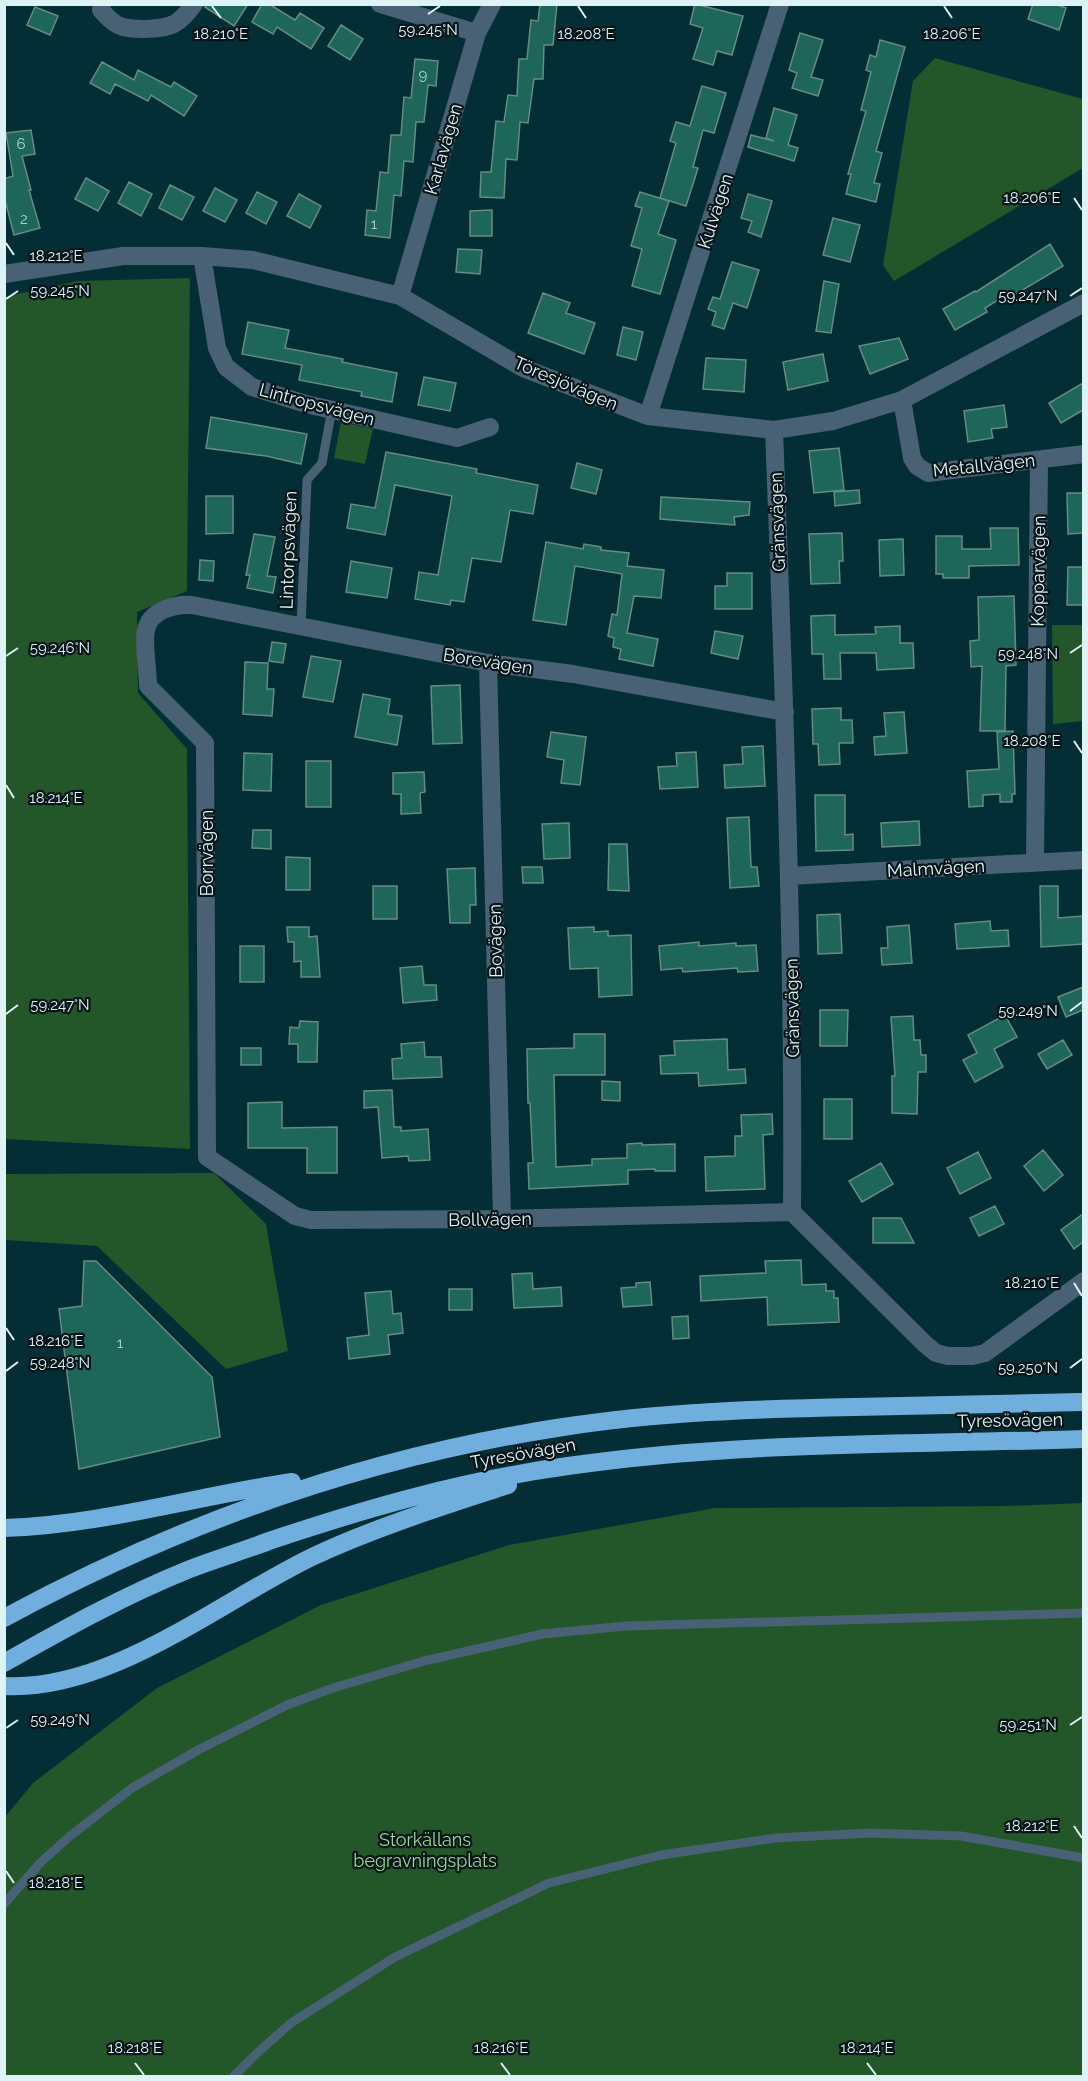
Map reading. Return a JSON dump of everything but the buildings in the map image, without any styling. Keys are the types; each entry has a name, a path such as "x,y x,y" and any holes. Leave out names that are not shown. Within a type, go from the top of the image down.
{"highway":[{"name":"Tyresövägen","path":"4,1618 121,1558 264,1501 347,1474 469,1444 564,1427 725,1410 1083,1401"},
{"name":"Tyresövägen","path":"4,1663 78,1621 189,1569 340,1517 438,1490 567,1466 680,1453 788,1446 1083,1439"},
{"path":"4,1686 25,1687 50,1684 83,1675 136,1654 268,1579 314,1556 418,1515 567,1466"},
{"path":"4,1528 81,1521 255,1488 347,1474"}],"street":[{"path":"102,4 100,10 108,18 121,27 136,28 162,28 175,24 194,4"},
{"path":"380,4 477,33"},
{"name":"Karlavägen","path":"400,296 477,33 492,4"},
{"name":"Kulvägen","path":"648,416 780,4"},
{"name":"Töresjövägen","path":"4,274 123,256 202,256 253,260 400,296 523,368 648,416 774,430 833,421 902,400 1083,303"},
{"name":"Lintropsvägen","path":"202,256 217,348 226,367 252,387 306,404 457,438 490,427"},
{"name":"Metallvägen","path":"902,400 912,458 917,466 928,472 1083,454"},
{"name":"Gränsvägen","path":"774,430 789,876 793,1068 792,1212"},
{"name":"Kopparvägen","path":"1035,862 1039,459"},
{"name":"Borevägen","path":"192,605 488,663 573,675 785,712"},
{"name":"Borrvägen","path":"192,605 165,609 149,622 145,630 148,686 205,742 207,1157"},
{"name":"Bovägen","path":"488,663 502,1219"},
{"name":"Malmvägen","path":"789,876 1083,860"},
{"name":"Bollvägen","path":"207,1157 295,1216 311,1220 502,1219 792,1212"},
{"path":"792,1212 936,1353 960,1357 985,1353 1083,1281"}],"lane":[{"name":"Lintorpsvägen","path":"301,626 307,480 322,464 332,409"},
{"path":"4,1904 41,1862 70,1836 132,1788 198,1750 287,1705 424,1660 542,1634 626,1626 1083,1613"},
{"path":"234,2076 291,2023 388,1961 549,1883 661,1855 776,1838 870,1833 961,1836 1083,1858"}],"green space":[{"path":"935,58 1083,99 1083,168 894,281 883,265 913,81"},
{"path":"190,278 187,591 137,612 138,693 187,749 190,1149 5,1139 4,297 78,281"},
{"path":"341,422 373,429 365,464 334,458"},
{"path":"1052,625 1083,625 1083,721 1053,724"},
{"path":"214,1173 266,1224 288,1351 226,1369 97,1246 5,1240 5,1174"},
{"name":"Storkällans begravningsplats","path":"1083,1503 1083,2076 5,2076 5,1817 33,1783 157,1688 321,1605 509,1545 715,1508 1008,1506"}]}
